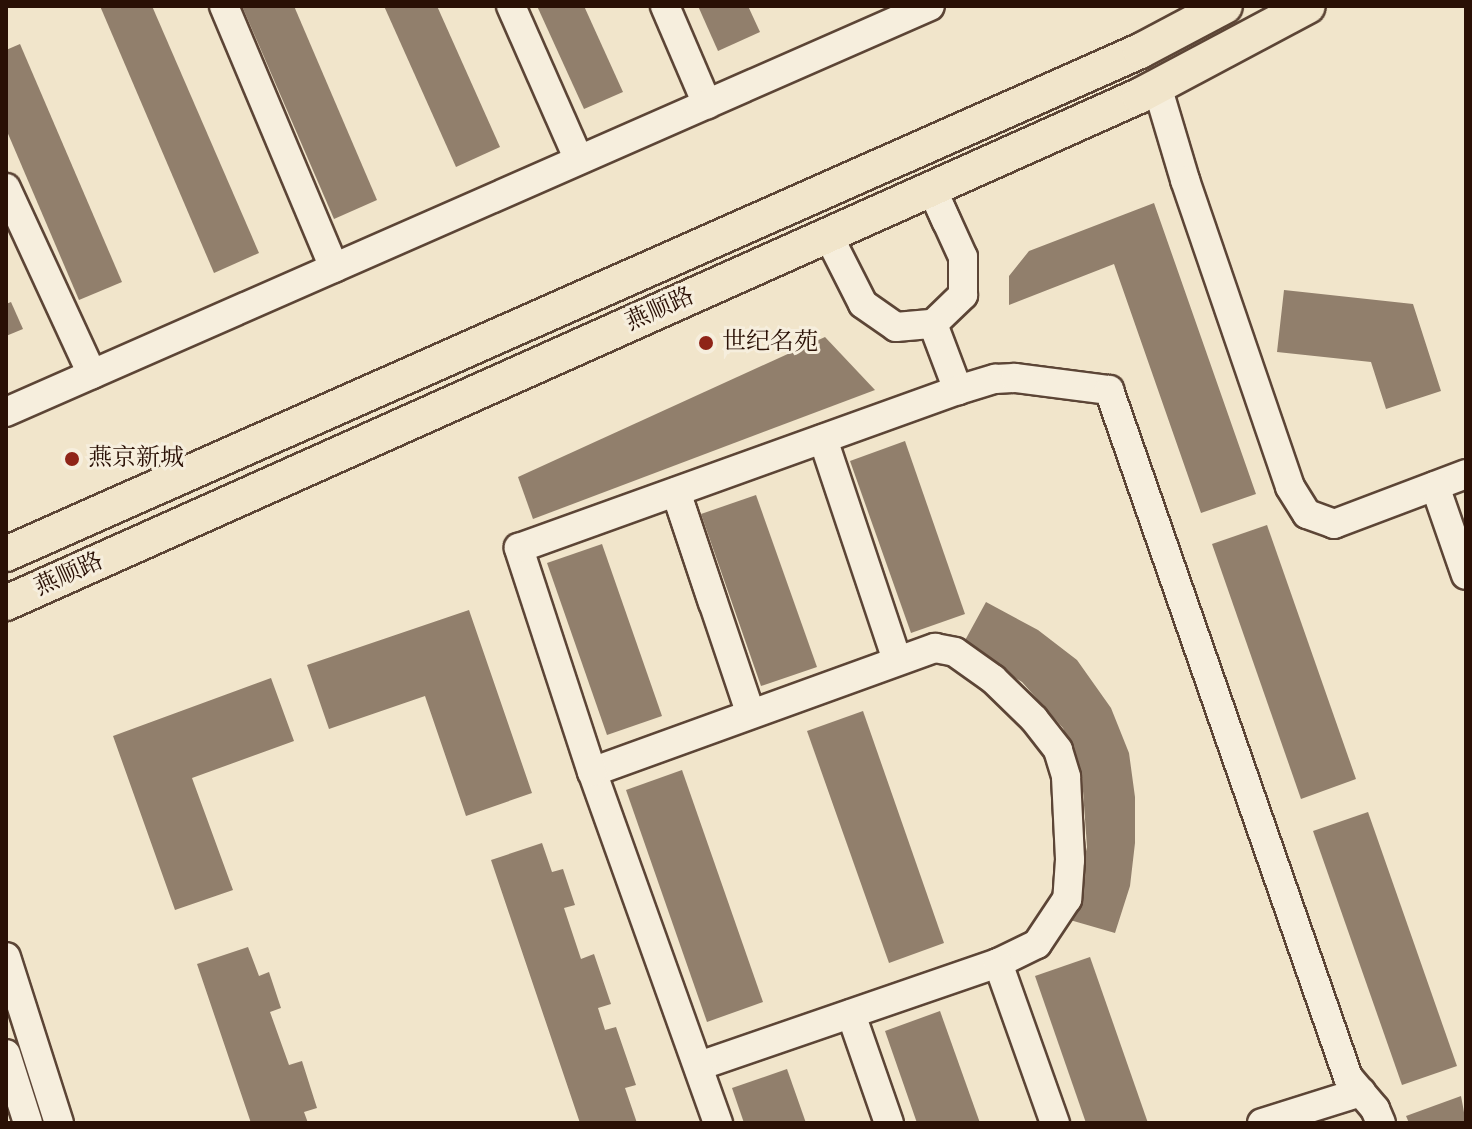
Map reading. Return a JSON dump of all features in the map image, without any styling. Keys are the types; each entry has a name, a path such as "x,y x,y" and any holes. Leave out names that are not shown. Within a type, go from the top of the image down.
{"main road":[{"name":"燕顺路","path":"6,554 1140,51 1225,6"},
{"name":"燕顺路","path":"6,603 1157,86 1308,6"}],"street":[{"path":"224,6 334,268"},
{"path":"511,6 579,160"},
{"path":"665,6 707,104"},
{"path":"6,412 930,6"},
{"path":"1157,86 1185,180 1290,487 1307,514 1334,524 1466,474"},
{"path":"6,188 92,374"},
{"path":"932,189 947,222"},
{"path":"828,235 863,304 896,327 933,324 963,295 963,257 932,189"},
{"path":"933,324 958,390"},
{"path":"718,1123 592,772 519,548 958,390 995,379 1015,378 1109,390 1348,1077 1375,1109 1381,1123"},
{"path":"823,439 897,660"},
{"path":"1435,486 1466,575"},
{"path":"676,492 713,603"},
{"path":"676,492 750,712"},
{"path":"592,772 750,712 935,648 955,652 993,679 1034,719 1058,750 1066,777 1070,860 1067,899 1037,944 998,963 699,1066"},
{"path":"6,957 59,1123"},
{"path":"998,963 1055,1123"},
{"path":"851,1014 889,1123"},
{"path":"6,1054 28,1123"},
{"path":"1262,1123 1361,1092"}],"building":[{"path":"100,6 152,6 259,253 214,273"},
{"path":"242,6 294,6 377,200 334,219"},
{"path":"384,6 437,6 500,147 456,167"},
{"path":"537,6 584,6 623,92 584,109"},
{"path":"698,6 748,6 760,32 718,51"},
{"path":"20,44 122,282 79,300 6,129 6,50"},
{"path":"1154,203 1256,494 1201,513 1114,264 1009,305 1009,276 1029,251"},
{"path":"1284,290 1413,304 1441,391 1386,409 1371,362 1277,352"},
{"path":"11,302 23,329 6,336 6,304"},
{"path":"825,337 875,390 533,519 518,477"},
{"path":"905,441 965,614 911,633 850,461"},
{"path":"756,495 817,667 761,686 701,514"},
{"path":"1267,525 1356,779 1301,799 1212,544"},
{"path":"602,544 662,716 607,735 547,563"},
{"path":"986,602 1038,630 1077,660 1111,708 1129,753 1135,797 1135,843 1130,886 1115,933 1070,920 1087,847 1082,777 1063,728 1022,682 963,644"},
{"path":"469,610 532,793 466,816 425,696 329,729 307,665"},
{"path":"271,678 294,741 192,778 233,890 175,910 113,736"},
{"path":"863,711 944,943 889,963 807,731"},
{"path":"682,770 763,1002 707,1022 626,790"},
{"path":"1368,812 1457,1066 1402,1085 1313,831"},
{"path":"542,843 552,872 563,869 575,905 564,908 581,959 594,954 611,1004 598,1008 605,1030 616,1027 636,1085 625,1088 637,1123 580,1123 491,860"},
{"path":"248,947 259,976 269,972 281,1008 270,1012 289,1065 302,1061 317,1108 304,1112 308,1123 251,1123 197,964"},
{"path":"1090,957 1148,1123 1086,1123 1035,976"},
{"path":"940,1011 980,1123 917,1123 885,1031"},
{"path":"787,1069 806,1123 744,1123 732,1088"},
{"path":"1461,1096 1466,1123 1409,1123 1406,1116"}],"place":[{"name":"世纪名苑","path":"706,343"},
{"name":"燕京新城","path":"72,459"}]}
